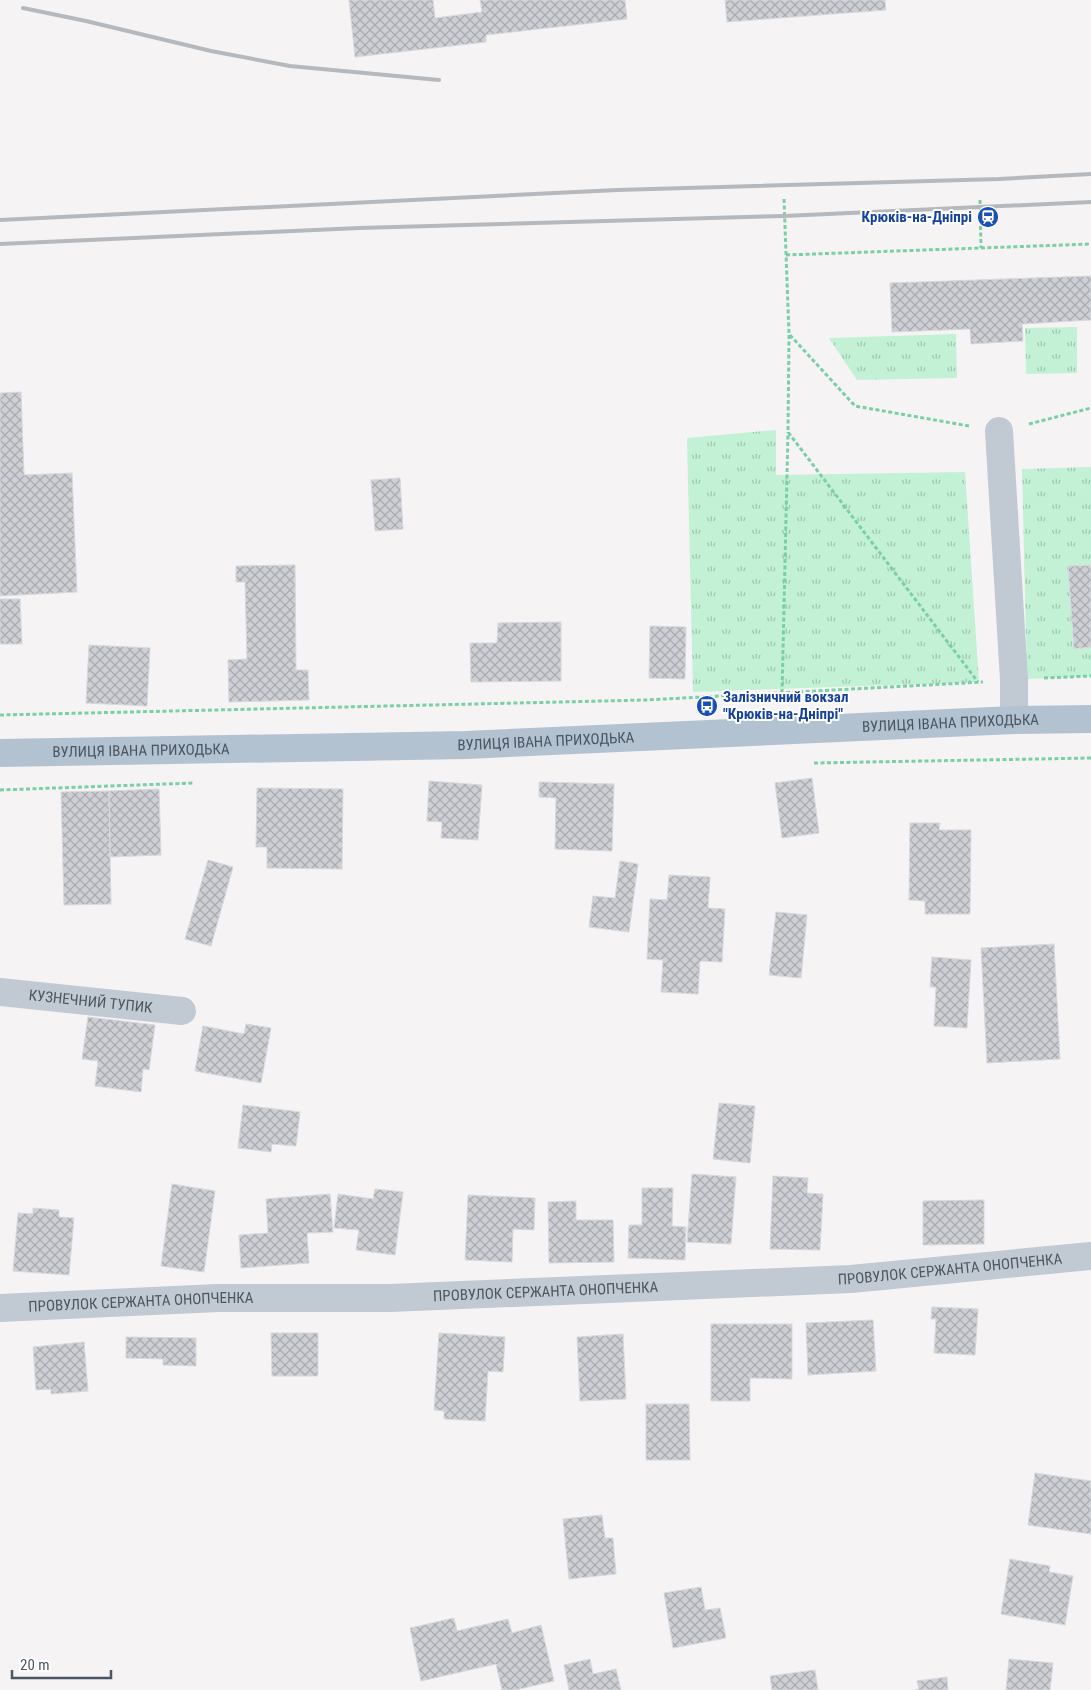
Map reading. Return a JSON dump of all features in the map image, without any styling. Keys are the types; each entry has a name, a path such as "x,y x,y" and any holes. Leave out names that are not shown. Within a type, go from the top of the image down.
{"main road":[{"name":"ВУЛИЦЯ ІВАНА ПРИХОДЬКА","path":"0,753 466,745 1014,720 1091,720"}],"street":[{"path":"999,432 1014,680 1014,720"},
{"name":"КУЗНЕЧНИЙ ТУПИК","path":"0,992 182,1011"},
{"name":"ПРОВУЛОК СЕРЖАНТА ОНОПЧЕНКА","path":"0,1308 218,1298 390,1298 842,1279 1091,1256"}],"path":[{"path":"782,693 789,334 784,199"},
{"path":"980,200 981,248"},
{"path":"786,255 1091,244"},
{"path":"789,334 855,406 999,432 1091,408"},
{"path":"788,432 979,682"},
{"path":"0,715 646,700 1091,676"}],"green space":[{"path":"1077,327 1077,373 1026,374 1025,328"},
{"path":"956,334 957,378 857,380 829,338"},
{"path":"776,430 776,475 965,472 979,682 693,692 687,438"},
{"path":"1091,467 1091,676 1027,679 1022,469"}],"building":[{"path":"349,0 433,0 435,18 482,12 480,0 625,0 627,19 486,35 486,42 355,57"},
{"path":"725,0 885,0 886,10 727,22"},
{"path":"1091,276 1091,320 1022,324 1023,341 971,344 970,329 892,332 890,283"},
{"path":"21,392 24,475 72,473 77,592 0,596 0,393"},
{"path":"400,478 403,529 375,531 371,480"},
{"path":"295,565 296,670 308,670 309,700 229,702 228,660 247,659 245,582 236,582 236,566"},
{"path":"1091,565 1091,647 1074,649 1068,566"},
{"path":"0,599 20,599 22,644 0,644"},
{"path":"561,622 561,681 471,682 470,643 497,643 498,623"},
{"path":"650,626 686,627 685,679 649,678"},
{"path":"89,645 150,648 147,706 86,703"},
{"path":"812,778 819,833 782,838 775,783"},
{"path":"429,781 482,785 478,840 441,838 442,822 427,821"},
{"path":"539,782 614,784 612,851 555,849 556,798 539,797"},
{"path":"257,788 343,789 342,869 267,868 267,847 256,847"},
{"path":"159,789 161,855 110,857 109,791"},
{"path":"109,791 111,904 64,905 61,792"},
{"path":"910,823 940,823 939,830 971,830 970,914 925,914 925,901 909,900"},
{"path":"208,860 233,867 211,946 185,939"},
{"path":"620,861 638,864 629,932 589,927 593,896 615,898"},
{"path":"669,875 710,877 708,908 725,909 722,962 700,961 698,994 661,992 663,960 647,959 650,899 667,900"},
{"path":"776,912 807,915 801,978 769,975"},
{"path":"1054,944 1060,1059 987,1063 981,948"},
{"path":"932,957 971,960 967,1028 934,1026 936,987 930,987"},
{"path":"88,1017 155,1025 149,1070 143,1069 141,1092 95,1086 98,1061 82,1059"},
{"path":"246,1024 271,1028 261,1083 195,1071 203,1026 244,1034"},
{"path":"719,1103 755,1106 750,1163 713,1159"},
{"path":"243,1105 300,1112 296,1146 272,1144 271,1152 238,1148"},
{"path":"692,1174 736,1177 731,1244 687,1242"},
{"path":"773,1176 808,1178 807,1193 823,1194 820,1250 770,1249"},
{"path":"172,1184 215,1191 204,1272 161,1266"},
{"path":"642,1188 673,1188 672,1226 686,1227 685,1260 628,1258 629,1225 642,1225"},
{"path":"375,1189 403,1192 395,1255 356,1250 359,1230 334,1228 338,1194 373,1199"},
{"path":"330,1194 333,1232 307,1233 309,1263 241,1268 239,1235 268,1233 266,1199"},
{"path":"468,1195 535,1198 534,1230 513,1229 512,1262 465,1260"},
{"path":"984,1200 984,1244 923,1245 923,1201"},
{"path":"576,1201 576,1220 613,1220 614,1262 549,1263 548,1202"},
{"path":"33,1208 59,1210 59,1217 74,1218 69,1275 13,1271 18,1213 33,1214"},
{"path":"932,1307 978,1309 975,1355 934,1353 936,1319 931,1319"},
{"path":"873,1320 876,1371 808,1375 806,1323"},
{"path":"711,1324 792,1324 792,1379 750,1378 750,1401 711,1401"},
{"path":"271,1333 318,1333 318,1376 272,1376"},
{"path":"439,1333 505,1337 503,1372 488,1371 485,1421 444,1419 444,1411 434,1410"},
{"path":"623,1334 626,1399 580,1401 577,1337"},
{"path":"126,1337 196,1338 196,1366 163,1365 163,1359 126,1358"},
{"path":"84,1342 88,1391 51,1394 51,1389 36,1390 33,1347"},
{"path":"646,1404 689,1404 690,1460 646,1460"},
{"path":"1035,1473 1091,1481 1091,1534 1028,1525"},
{"path":"602,1515 605,1538 613,1538 616,1574 569,1579 563,1519"},
{"path":"1010,1559 1050,1566 1049,1572 1073,1576 1065,1625 1001,1614"},
{"path":"701,1587 705,1610 720,1608 726,1638 673,1648 664,1593"},
{"path":"454,1618 457,1631 508,1619 512,1633 541,1625 554,1681 515,1690 502,1690 496,1664 421,1681 410,1628"},
{"path":"590,1659 593,1674 616,1669 621,1690 569,1690 564,1665"},
{"path":"1009,1659 1053,1663 1050,1690 1006,1690"},
{"path":"815,1670 818,1690 772,1690 770,1676"},
{"path":"947,1677 948,1690 915,1690 919,1689 917,1681"}],"railway":[{"path":"23,8 211,51 290,66 439,80"},
{"path":"0,220 617,190 999,179 1091,174"},
{"path":"0,244 359,228 784,216 1091,202"}],"place":[{"name":"Крюків-на-Дніпрі","path":"988,217"},
{"name":"Залізничний вокзал \"Крюкiв-на-Днiпрi\"","path":"707,706"}]}
